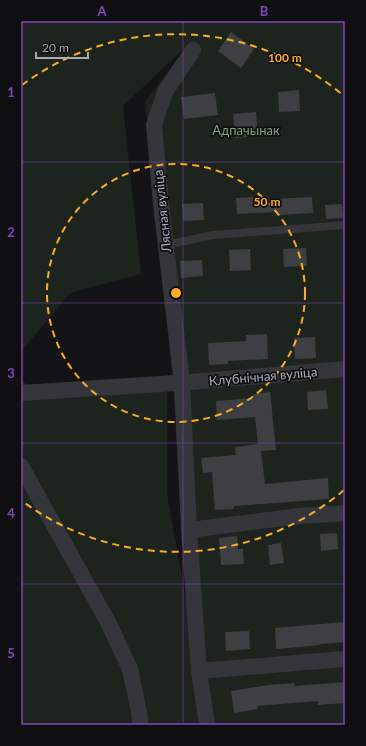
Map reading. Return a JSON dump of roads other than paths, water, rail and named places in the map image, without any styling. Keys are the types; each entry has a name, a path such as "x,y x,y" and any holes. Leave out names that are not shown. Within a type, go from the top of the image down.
{"street":[{"name":"Лясная вуліца","path":"192,50 165,92 154,124 182,382 189,530 199,671 207,725"},
{"name":"Клубнічная вуліца","path":"21,393 345,369"},
{"path":"21,466 108,622 130,669 140,717 140,725"},
{"path":"189,530 345,512"},
{"path":"199,671 345,659"}],"lane":[{"path":"166,245 213,235 345,226"}],"park label":[{"name":"Адпачынак","path":"246,130"}]}
